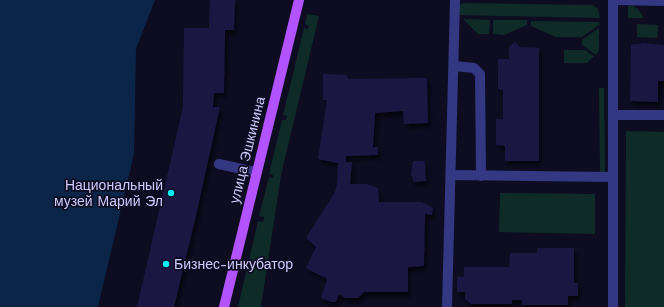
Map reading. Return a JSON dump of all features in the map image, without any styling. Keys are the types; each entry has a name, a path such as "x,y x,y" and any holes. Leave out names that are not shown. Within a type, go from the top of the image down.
{"main road":[{"name":"улица Эшкинина","path":"224,307 299,0"}],"street":[{"path":"447,307 455,0"},
{"path":"613,307 613,0 664,1"},
{"path":"454,66 474,68 480,74 481,176"},
{"path":"613,115 664,115"},
{"path":"219,164 256,172"},
{"path":"451,175 613,177"}],"green space":[{"path":"463,3 593,5 598,9 600,18 456,15 458,6"},
{"path":"632,5 638,9 644,18 628,18 628,6"},
{"path":"307,14 319,16 281,175 261,307 238,307 258,221 263,222 264,217 259,216 269,177 273,178 273,175 269,174 282,120 286,120 287,116 283,115 304,28 308,29 309,26 305,24"},
{"path":"463,19 490,20 489,34 478,34"},
{"path":"493,20 527,20 527,25 504,35 493,34"},
{"path":"531,21 599,22 600,24 582,37 556,37 531,26"},
{"path":"637,24 658,25 657,38 637,37"},
{"path":"599,28 599,51 596,55 582,45 582,40"},
{"path":"564,50 585,50 594,56 587,63 564,63"},
{"path":"599,88 604,88 605,173 600,173"},
{"path":"626,131 664,132 664,307 625,307"},
{"path":"500,193 595,194 595,234 499,232"}],"water":[{"path":"0,0 155,0 136,49 134,154 98,307 0,307"}],"building":[{"path":"210,0 235,0 234,30 225,30 224,93 214,93 213,107 220,107 195,220 174,307 137,307 183,107 184,28 209,28"},
{"path":"515,42 520,47 539,48 539,161 505,161 505,146 496,145 496,119 503,119 503,90 498,89 498,59 509,59 509,47"},
{"path":"643,43 664,45 664,81 658,81 658,102 630,101 631,45"},
{"path":"323,74 347,75 348,79 427,78 428,123 404,124 403,111 375,113 373,147 378,147 378,155 346,156 346,162 352,162 350,184 367,184 378,188 379,202 422,202 433,208 432,215 425,214 424,266 408,267 408,292 364,292 358,298 345,298 339,294 336,302 331,302 321,298 327,279 306,268 316,247 306,238 335,192 337,184 338,163 318,159 327,100 323,100"},
{"path":"413,161 425,161 426,181 414,182 411,174"},
{"path":"537,248 574,248 574,283 578,283 578,296 568,296 568,305 522,305 522,300 512,300 512,304 471,304 465,299 465,292 457,292 457,277 464,277 464,267 509,267 510,253 537,253"}],"place":[{"name":"Национальный музей Марий Эл","path":"171,193"},
{"name":"Бизнес-инкубатор","path":"166,264"}]}
